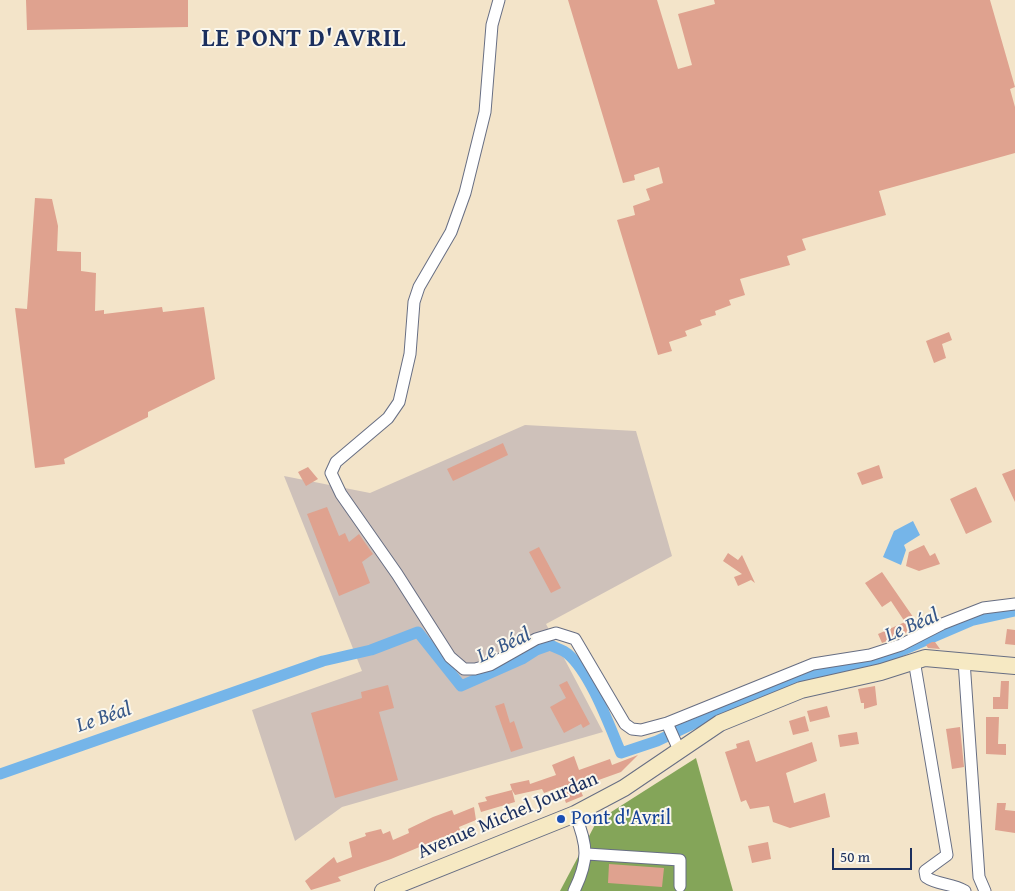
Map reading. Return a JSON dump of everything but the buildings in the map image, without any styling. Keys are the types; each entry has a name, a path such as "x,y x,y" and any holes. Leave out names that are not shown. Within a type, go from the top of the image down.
{"main road":[{"name":"Avenue Michel Jourdan","path":"383,891 576,814 624,788 677,745 720,723 800,690 881,672 925,658 1015,666"}],"street":[{"path":"499,0 492,25 485,112 465,193 451,232 420,287 414,302 410,354 399,402 388,418 336,462 331,473 341,494 397,574 450,657 464,669 475,669 490,665 536,639 556,633 575,638 625,724 642,730 669,725 813,664 870,655 901,645 942,624 983,608 1015,604"},
{"path":"914,660 947,855 925,871 926,877 931,881 956,885 964,891"},
{"path":"964,660 979,878 985,891"},
{"path":"669,725 677,745"},
{"path":"574,891 583,872 587,854 576,814"},
{"path":"587,854 680,860 680,886"}],"shaded area":[{"path":"525,425 636,431 672,556 546,624 603,732 342,807 295,841 252,710 362,671 284,476 370,493"}],"green space":[{"path":"696,758 733,891 560,891 597,821"}],"water":[{"path":"913,521 920,535 904,545 906,550 901,565 883,557 894,531"}],"waterway":[{"name":"Le Béal","path":"0,774 323,661 371,650 418,632 461,686 550,645 564,651 576,663 592,687 621,753 657,741 745,699 805,675 875,662 973,620 1015,611"}],"place":[{"name":"Pont d'Avril","path":"561,819"}],"district":[{"name":"LE PONT D'AVRIL","path":"304,40"}]}
